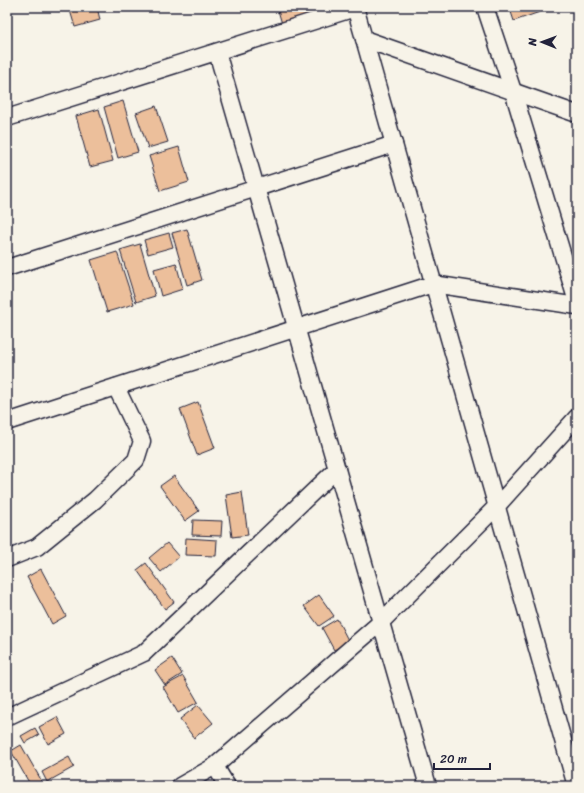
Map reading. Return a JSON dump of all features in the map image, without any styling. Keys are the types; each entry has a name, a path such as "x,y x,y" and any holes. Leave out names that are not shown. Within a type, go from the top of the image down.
{"street":[{"path":"485,7 513,91 577,302"},
{"path":"7,118 355,8 576,786"},
{"path":"364,39 577,114"},
{"path":"217,52 428,786"},
{"path":"7,268 394,144"},
{"path":"7,422 433,284 577,306"},
{"path":"7,559 37,547 95,500 136,460 142,442 116,387"},
{"path":"180,786 215,766 381,622 497,506 577,417"},
{"path":"7,717 144,653 337,469"},
{"path":"215,766 227,786"}],"building":[{"path":"69,7 97,7 100,20 75,27"},
{"path":"277,7 331,7 332,10 282,24"},
{"path":"516,7 554,7 514,21 510,9"},
{"path":"123,101 138,152 118,158 104,107"},
{"path":"156,106 168,142 148,148 136,113"},
{"path":"99,109 113,161 90,167 76,116"},
{"path":"179,147 189,182 160,191 149,156"},
{"path":"187,229 202,280 187,285 172,233"},
{"path":"169,233 173,247 148,254 144,240"},
{"path":"140,244 155,296 136,302 120,250"},
{"path":"117,252 134,304 107,312 91,260"},
{"path":"176,263 183,289 161,296 154,269"},
{"path":"198,402 215,448 197,455 180,409"},
{"path":"174,476 199,511 185,521 160,486"},
{"path":"242,492 248,535 232,537 226,495"},
{"path":"193,520 222,521 221,536 192,535"},
{"path":"186,538 217,540 216,556 185,555"},
{"path":"167,543 179,557 161,572 149,558"},
{"path":"146,563 174,602 165,609 137,570"},
{"path":"41,569 66,616 52,624 27,577"},
{"path":"319,595 334,616 319,626 304,606"},
{"path":"337,619 349,642 334,650 322,628"},
{"path":"172,658 182,674 165,685 155,670"},
{"path":"183,676 198,702 178,713 163,687"},
{"path":"198,705 213,723 194,738 180,719"},
{"path":"57,717 66,734 48,744 39,727"},
{"path":"35,728 39,735 25,743 21,736"},
{"path":"21,745 44,785 43,786 31,786 11,751"},
{"path":"69,757 74,767 47,782 42,772"}]}
